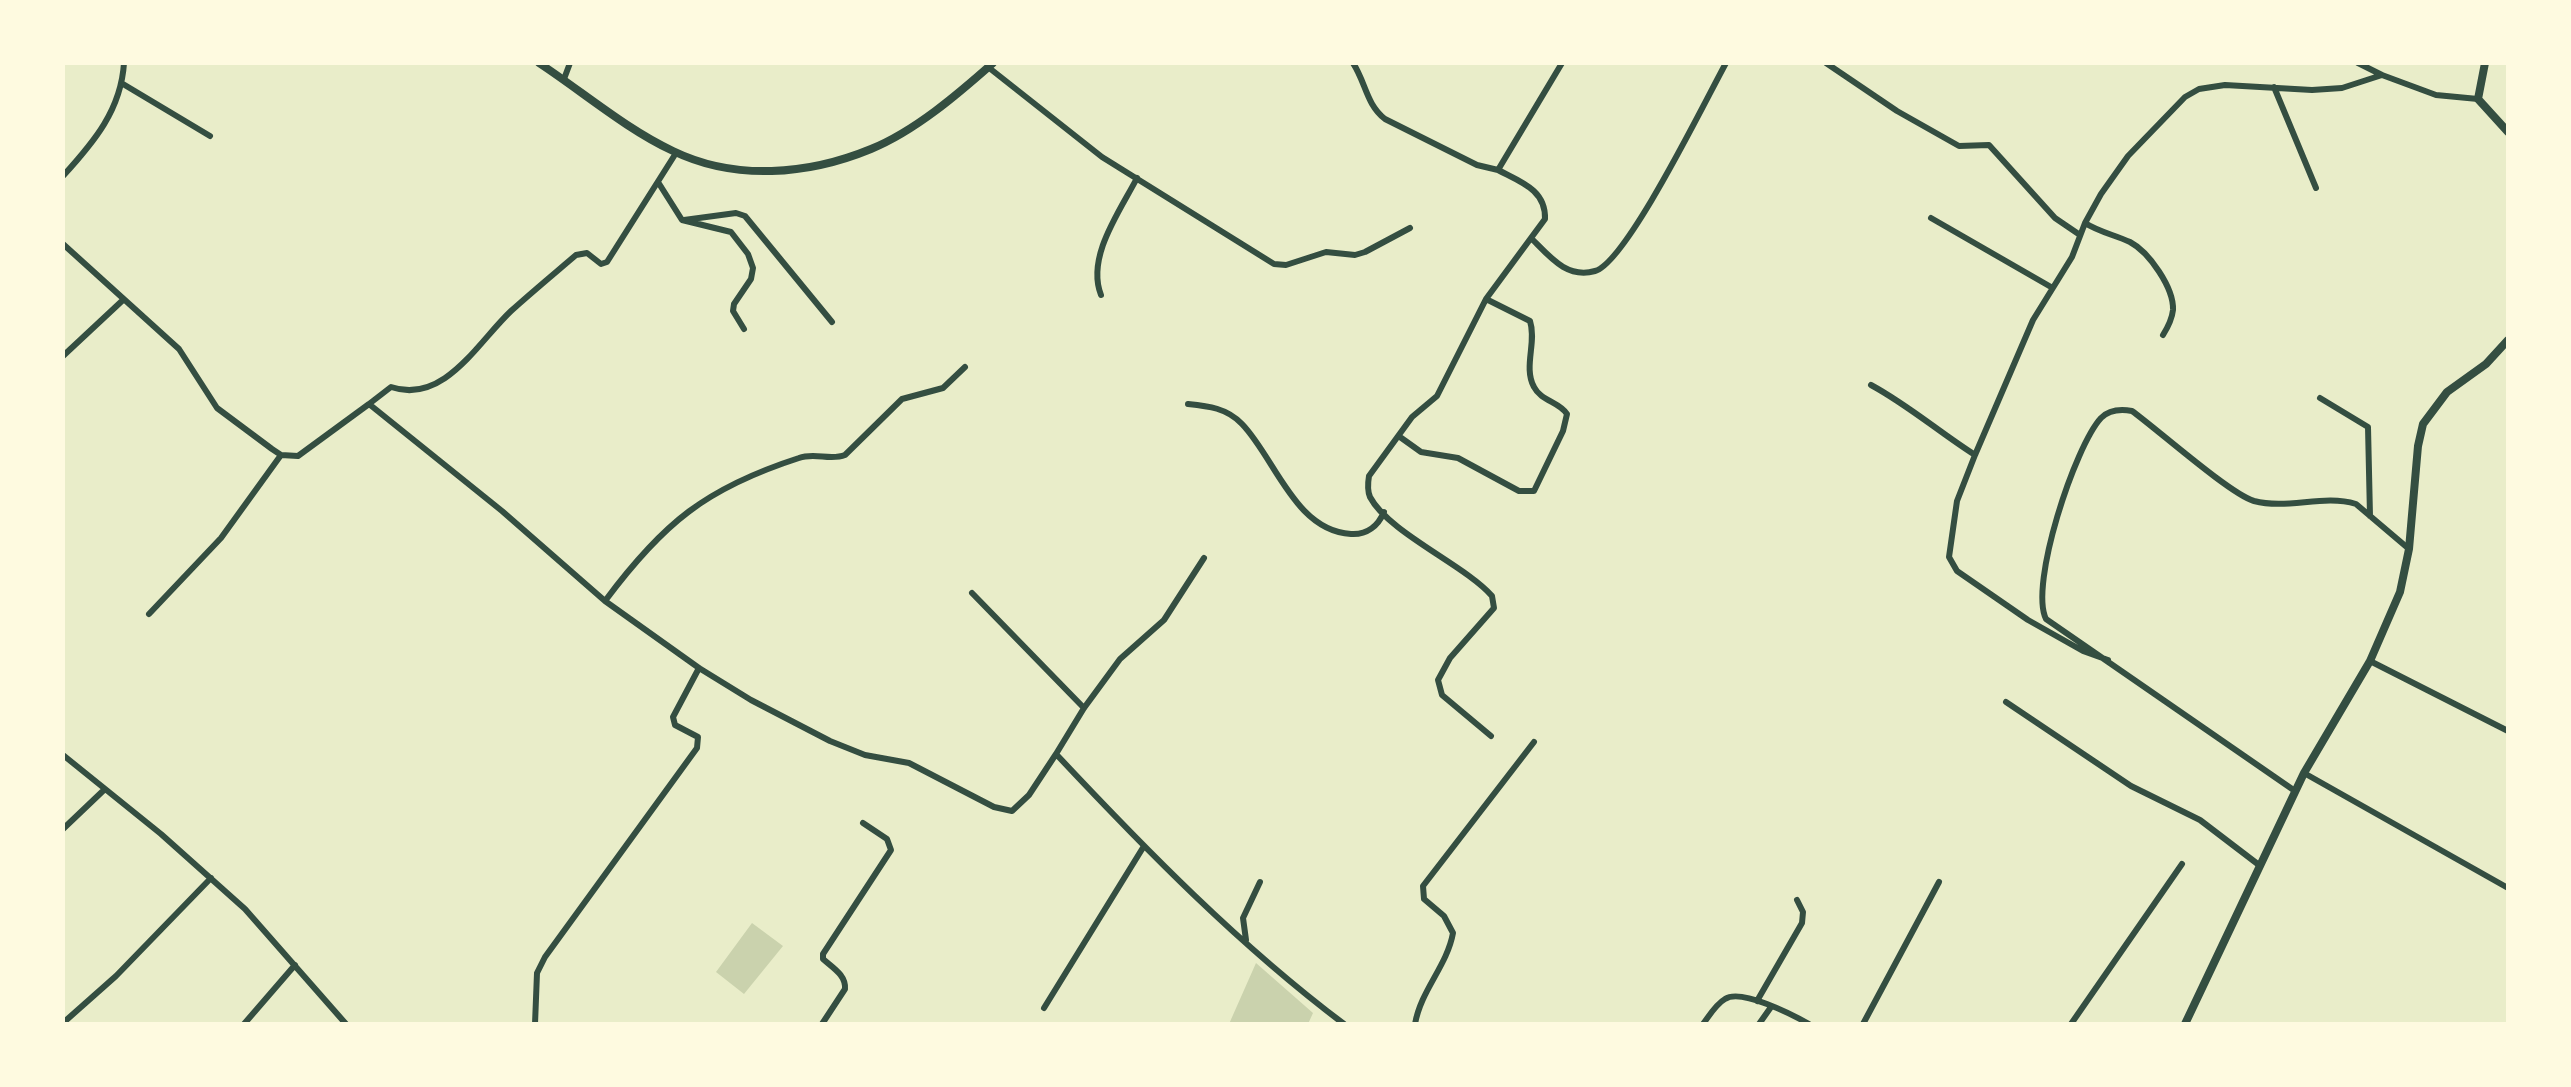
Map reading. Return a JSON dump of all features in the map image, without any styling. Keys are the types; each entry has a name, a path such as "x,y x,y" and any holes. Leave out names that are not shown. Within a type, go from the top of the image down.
{"street":[{"path":"63,176 116,108 123,84 124,63"},
{"path":"540,63 657,143 676,153 719,168 754,172 826,162 871,149 909,127 990,65 1048,118 1102,158 1274,264 1286,265 1326,251 1355,255 1410,228"},
{"path":"564,79 570,63"},
{"path":"1353,63 1362,76 1367,98 1375,111 1385,119 1477,165 1499,170 1540,194 1546,204 1545,219 1486,299 1437,396 1412,417 1400,437 1369,475 1370,497 1384,512 1492,596 1494,608 1450,658 1438,680 1442,695 1491,736"},
{"path":"1499,170 1562,63"},
{"path":"1532,239 1563,269 1594,271 1607,266 1637,224 1726,63"},
{"path":"1826,63 1897,111 1959,146 1970,148 1989,145 2055,218 2080,235"},
{"path":"2358,63 2382,75 2436,94 2478,99 2508,132"},
{"path":"2478,99 2485,63"},
{"path":"2108,660 2082,651 2028,621 1952,565 1950,545 1957,501 2033,320 2072,257 2085,223 2128,156 2185,97 2211,86 2312,90 2342,88 2382,75"},
{"path":"123,84 210,136"},
{"path":"2274,87 2316,188"},
{"path":"63,244 178,349 217,408 237,425 281,454 298,456 391,387 410,393 422,390 452,373 510,312 576,255 587,253 601,264 607,262 676,153"},
{"path":"1101,295 1097,285 1098,264 1109,233 1137,178"},
{"path":"657,182 682,220 731,232 748,254 753,268 751,279 734,304 733,311 744,329"},
{"path":"682,220 736,213 745,216 832,322"},
{"path":"1931,218 2051,287"},
{"path":"2085,223 2137,247 2167,286 2173,306 2172,319 2163,335"},
{"path":"1400,437 1421,452 1458,458 1519,491 1534,491 1563,431 1567,414 1543,398 1531,381 1533,331 1530,321 1486,299"},
{"path":"63,356 123,300"},
{"path":"2185,1024 2295,791 2370,661 2400,592 2409,549 2418,446 2423,424 2447,393 2486,364 2508,340"},
{"path":"605,601 655,537 685,511 757,471 808,454 838,458 845,455 901,399 943,388 965,367"},
{"path":"1871,385 1902,401 1933,429 1975,455"},
{"path":"2320,398 2368,427 2370,516"},
{"path":"369,404 502,511 605,601 699,668 751,700 830,741 865,755 909,763 1004,811 1012,811 1021,806 1119,659 1164,620 1204,558"},
{"path":"1188,404 1226,412 1242,424 1303,507 1318,523 1348,534 1360,534 1375,525 1384,512"},
{"path":"2295,791 2046,619 2043,606 2052,538 2069,478 2094,428 2108,413 2122,409 2132,411 2253,500 2282,505 2345,501 2356,504 2409,549"},
{"path":"149,614 221,538 281,454"},
{"path":"972,593 1084,708"},
{"path":"2370,661 2508,731"},
{"path":"535,1024 537,973 545,957 697,748 698,737 675,725 673,717 699,668"},
{"path":"2006,702 2131,786 2200,820 2259,865"},
{"path":"1415,1024 1422,997 1447,953 1453,933 1444,916 1424,899 1423,886 1534,742"},
{"path":"1056,754 1144,846 1247,942 1343,1024"},
{"path":"63,755 245,909 346,1022"},
{"path":"2304,773 2508,887"},
{"path":"63,829 105,789"},
{"path":"822,1024 845,989 841,974 824,959 823,954 891,850 887,839 863,823"},
{"path":"1044,1008 1144,846"},
{"path":"2071,1024 2182,864"},
{"path":"63,1023 116,976 211,878"},
{"path":"1247,942 1243,918 1260,882"},
{"path":"1863,1024 1939,882"},
{"path":"1757,1001 1802,923 1803,912 1797,900"},
{"path":"244,1024 295,965"},
{"path":"1703,1024 1725,999 1734,995 1757,1001 1809,1024"},
{"path":"1759,1024 1771,1007"}],"green space":[{"path":"752,923 783,946 744,994 716,972"},
{"path":"1256,963 1313,1013 1308,1024 1229,1024"}]}
